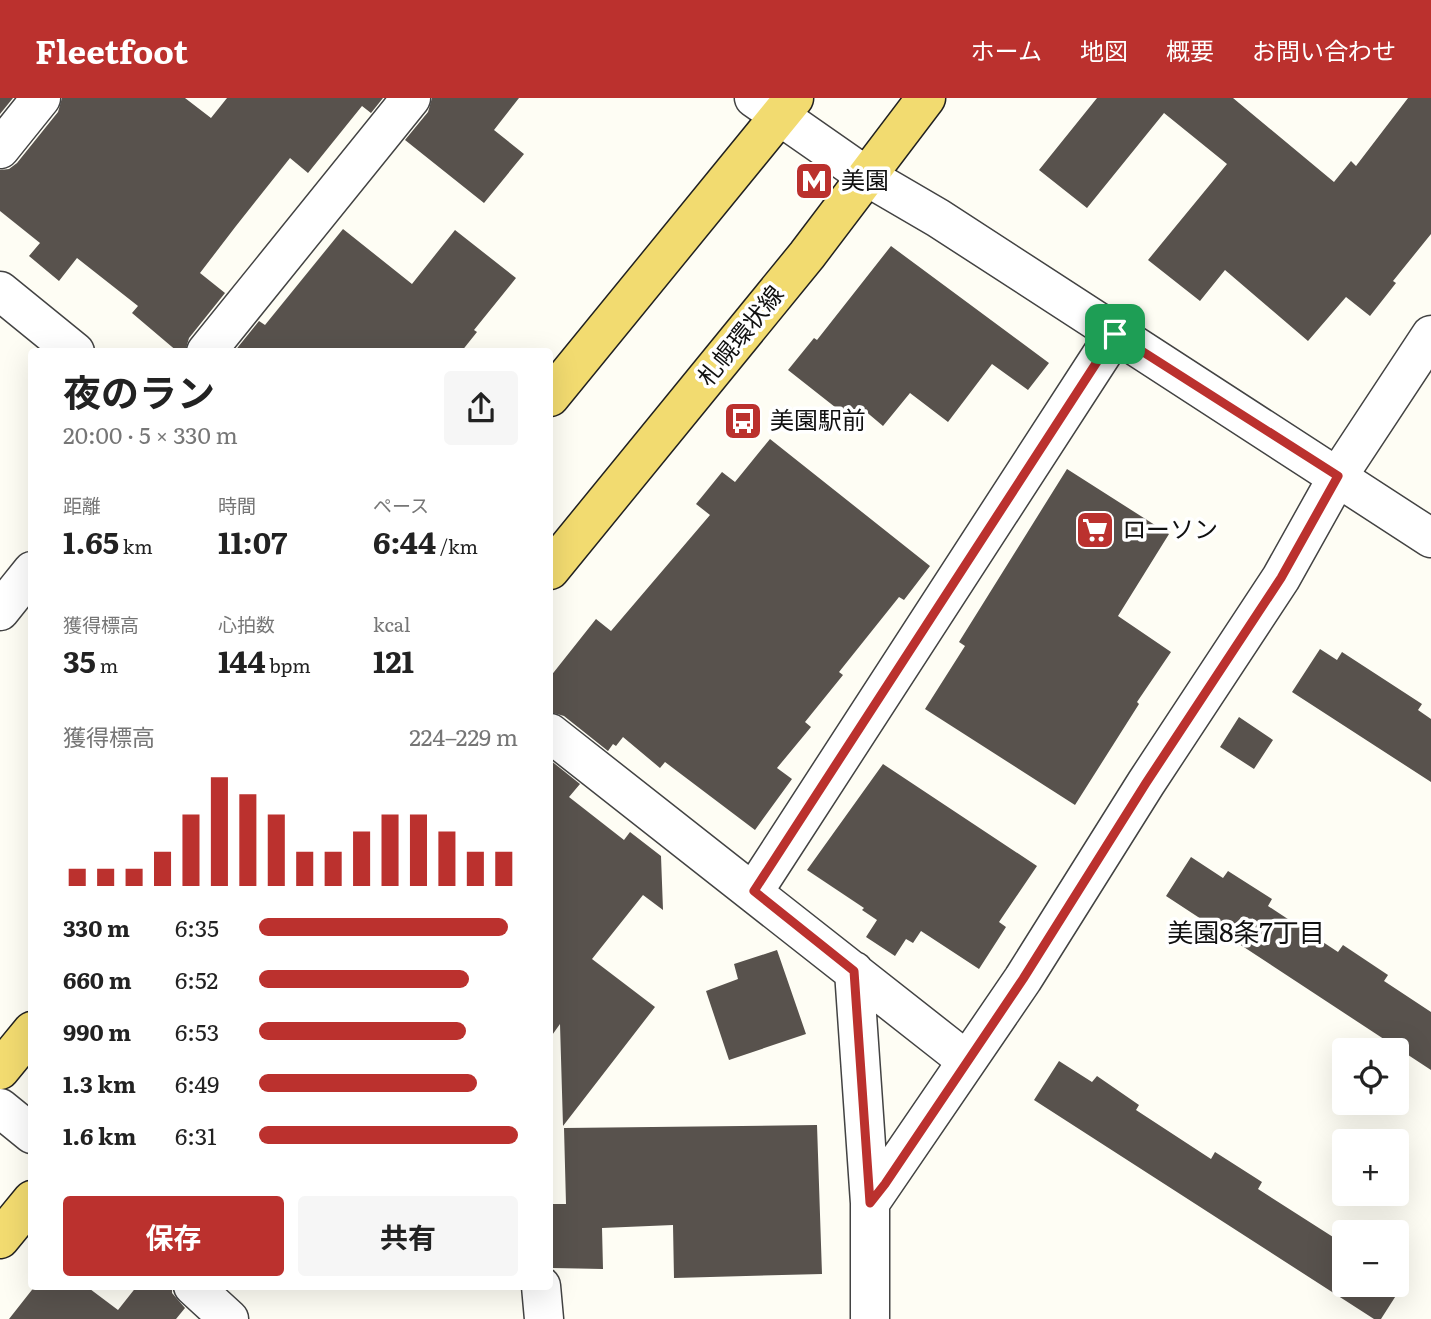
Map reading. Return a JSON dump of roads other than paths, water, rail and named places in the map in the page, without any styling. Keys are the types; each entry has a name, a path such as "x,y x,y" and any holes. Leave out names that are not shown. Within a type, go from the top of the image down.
{"main road":[{"name":"札幌環状線","path":"553,566 807,255 926,98"},
{"path":"553,393 776,104"},
{"path":"0,1070 28,1036"},
{"path":"0,1239 28,1205"}],"street":[{"path":"0,149 41,98"},
{"path":"209,348 411,98"},
{"path":"776,104 866,176 938,218 1431,538"},
{"path":"0,291 70,348"},
{"path":"754,891 1115,334"},
{"path":"870,1203 967,1061 1281,578 1338,476 1431,335"},
{"path":"0,611 28,576"},
{"path":"553,735 967,1061"},
{"path":"854,971 870,1203 870,1319"},
{"path":"0,1108 28,1131"},
{"path":"197,1290 229,1319"},
{"path":"541,1290 544,1319"}],"place":[{"name":"美園","path":"814,181"},
{"name":"美園駅前","path":"743,421"},
{"name":"ローソン","path":"1095,530"}],"district":[{"name":"美園8条7丁目","path":"1246,933"}]}
